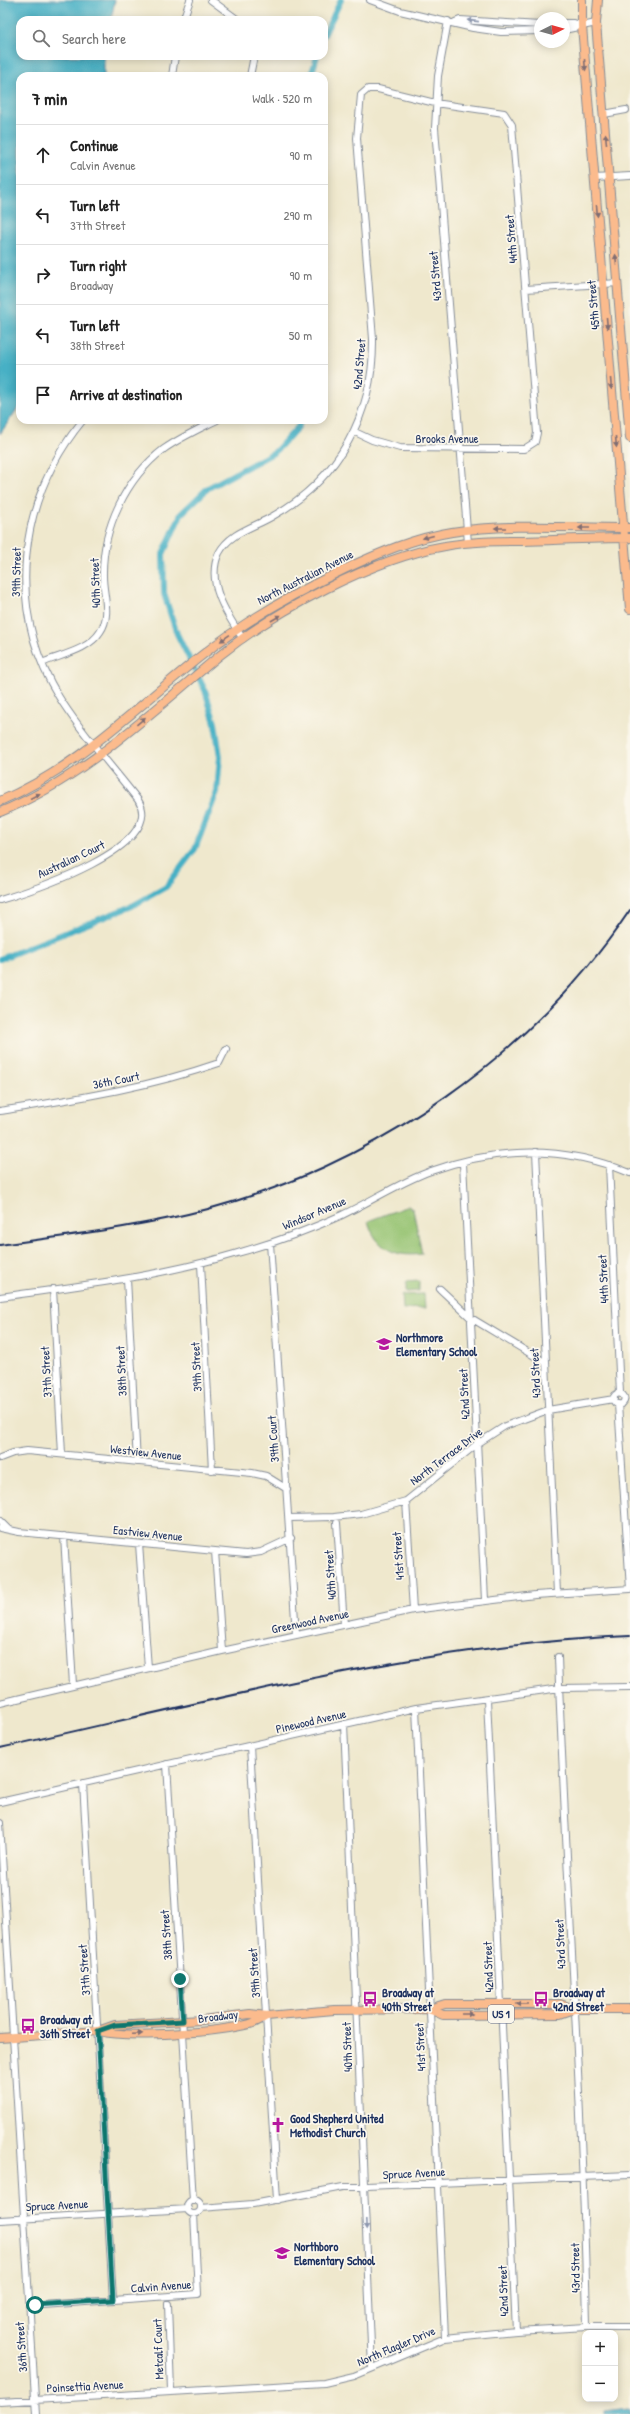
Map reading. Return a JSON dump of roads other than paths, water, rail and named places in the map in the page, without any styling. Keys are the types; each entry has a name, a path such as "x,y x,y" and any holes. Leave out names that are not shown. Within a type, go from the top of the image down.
{"main road":[{"name":"45th Street","path":"582,0 582,26 603,284 627,528 630,609"},
{"path":"598,0 596,24 630,438"},
{"name":"North Australian Avenue","path":"0,801 46,778 95,745 180,673 237,630 291,596 377,554 415,540 466,530 627,528"},
{"name":"North Australian Avenue","path":"0,812 53,786 102,753 186,683 244,639 316,595 386,562 431,548 468,543 627,538"},
{"name":"Broadway","path":"0,2038 98,2031 115,2025 183,2021 250,2014 267,2016 357,2009 429,2009 445,2004 560,2004 574,2009 630,2009"},
{"name":"Broadway","path":"429,2009 443,2014 560,2014 574,2009"},
{"name":"Broadway","path":"98,2031 115,2035 183,2032 251,2024 267,2016"}],"street":[{"path":"184,16 190,0"},
{"path":"210,0 232,16"},
{"path":"370,0 400,11 451,22 459,26 508,32 534,31"},
{"path":"451,22 460,20 534,24"},
{"name":"43rd Street","path":"451,22 435,103 435,128 468,543"},
{"path":"490,22 508,32"},
{"path":"570,23 574,23 582,26"},
{"path":"570,30 596,24"},
{"path":"173,72 174,60"},
{"path":"251,72 253,60"},
{"name":"42nd Street","path":"244,639 237,630 215,585 215,565 222,549 236,535 287,508 312,490 336,462 354,432 368,396 373,357 357,138 359,102 364,92 373,88 435,103"},
{"name":"44th Street","path":"435,103 500,111 508,115 512,125 537,438"},
{"path":"604,114 626,110"},
{"path":"595,178 630,176"},
{"path":"526,289 618,283"},
{"name":"39th Street","path":"80,424 52,466 37,499 28,535 25,571 27,608 42,663 59,697 95,745"},
{"name":"40th Street","path":"42,663 90,643 102,630 106,612 103,575 105,547 115,515 134,481 164,450 178,440 209,424"},
{"name":"Brooks Avenue","path":"354,432 372,440 400,448 460,450 524,449 532,445 537,438"},
{"name":"Australian Court","path":"0,900 58,879 106,857 123,844 138,829 143,816 141,804 95,745"},
{"name":"36th Court","path":"0,1111 104,1094 158,1082 219,1064 226,1049"},
{"name":"43rd Street","path":"536,1152 557,1593"},
{"name":"Windsor Avenue","path":"0,1297 127,1279 201,1264 270,1243 344,1214 430,1172 502,1154 536,1152 573,1155 609,1165 630,1173"},
{"name":"42nd Street","path":"463,1163 485,1600"},
{"name":"44th Street","path":"609,1165 620,1393"},
{"name":"39th Court","path":"270,1243 296,1635"},
{"name":"39th Street","path":"201,1264 212,1470"},
{"name":"38th Street","path":"127,1279 137,1462"},
{"name":"37th Street","path":"53,1289 62,1454"},
{"path":"440,1289 471,1318 546,1364"},
{"path":"618,1404 627,1399 620,1393 615,1395 614,1399 618,1404 630,1589"},
{"name":"North Terrace Drive","path":"289,1518 334,1517 360,1514 406,1501 477,1444 506,1426 548,1410 614,1399"},
{"name":"Westview Avenue","path":"0,1458 18,1452 62,1454 212,1470 266,1476 287,1489"},
{"name":"41st Street","path":"406,1501 413,1610"},
{"path":"0,1521 10,1530"},
{"name":"40th Street","path":"337,1523 344,1625"},
{"name":"Eastview Avenue","path":"0,1528 140,1544 256,1553 290,1538"},
{"path":"64,1536 73,1685"},
{"path":"140,1544 148,1668"},
{"path":"215,1551 222,1651"},
{"name":"Greenwood Avenue","path":"0,1703 222,1651 413,1610 485,1600 557,1593 630,1589"},
{"name":"43rd Street","path":"558,1657 574,2009 584,2177 587,2327"},
{"name":"Pinewood Avenue","path":"0,1802 416,1708 560,1688 630,1687"},
{"name":"42nd Street","path":"487,1699 516,2331"},
{"name":"41st Street","path":"416,1708 444,2338"},
{"name":"40th Street","path":"344,1724 372,2368"},
{"name":"39th Street","path":"250,1746 277,2200"},
{"name":"38th Street","path":"167,1764 193,2201"},
{"name":"37th Street","path":"83,1783 113,2300"},
{"name":"36th Street","path":"0,1823 36,2414"},
{"name":"Spruce Avenue","path":"201,2208 277,2200 324,2189 630,2175"},
{"path":"193,2201 199,2202 201,2208 199,2212 194,2214 188,2209 188,2205 193,2201"},
{"name":"Spruce Avenue","path":"0,2220 188,2209"},
{"name":"Calvin Avenue","path":"29,2306 198,2294 194,2214"},
{"name":"Metcalf Court","path":"168,2304 171,2392"},
{"name":"North Flagler Drive","path":"171,2392 324,2383 354,2376 444,2338 516,2331 587,2327 630,2327"},
{"name":"Poinsettia Avenue","path":"0,2402 171,2392"}],"water":[{"path":"0,0 115,0 112,16 16,16 16,60 104,60 104,72 16,72 16,411 0,434"},
{"path":"630,2408 630,2414 604,2414 604,2411"}],"waterway":[{"path":"328,27 341,0"},
{"path":"312,72 316,60"},
{"path":"0,959 132,906 166,887 195,849 217,792 220,757 215,723 205,690 177,634 164,594 163,554 181,514 208,488 275,452 299,424"}],"railway":[{"path":"0,1245 131,1226 208,1209 270,1189 331,1164 390,1133 446,1097 498,1056 547,1011 591,962 630,910"},
{"path":"0,1748 234,1695 391,1663 471,1651 550,1642 630,1636"}],"place":[{"name":"Northmore Elementary School","path":"384,1344"},
{"name":"Broadway at 40th Street","path":"370,1999"},
{"name":"Broadway at 42nd Street","path":"541,1999"},
{"name":"Broadway at 36th Street","path":"28,2026"},
{"name":"Good Shepherd United Methodist Church","path":"278,2125"},
{"name":"Northboro Elementary School","path":"282,2253"}]}
